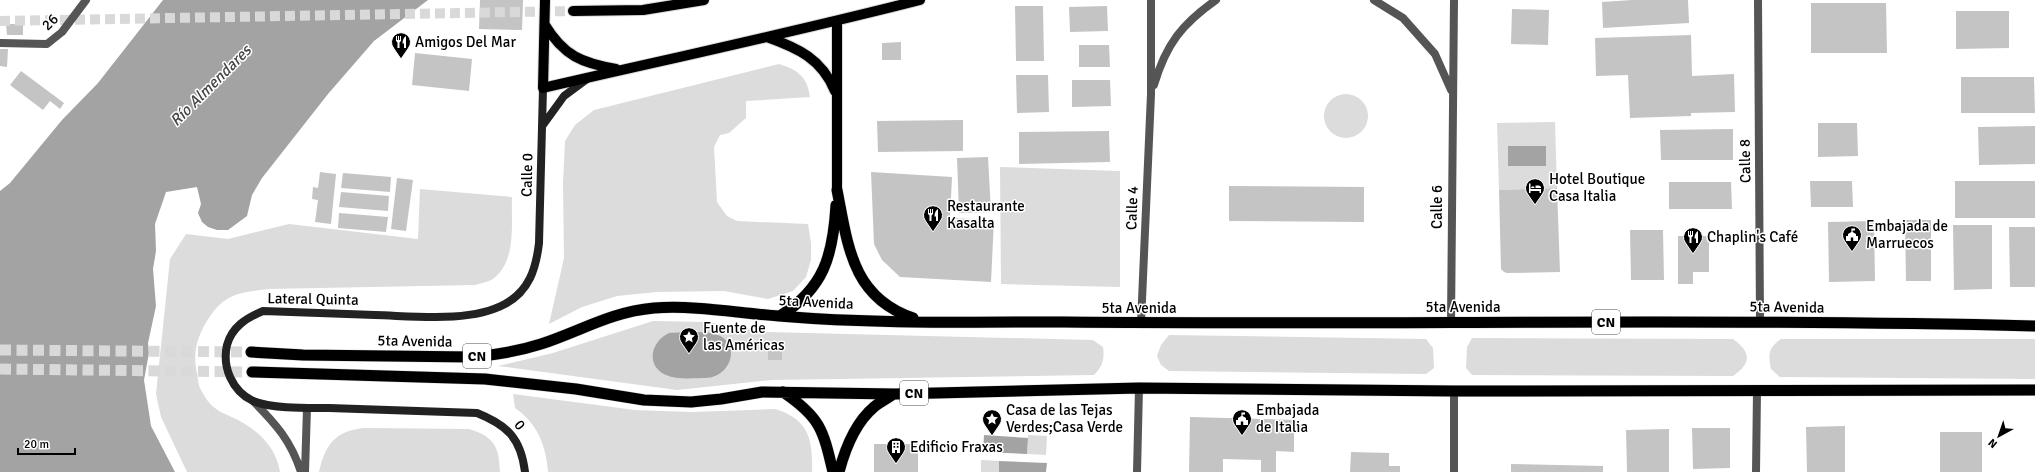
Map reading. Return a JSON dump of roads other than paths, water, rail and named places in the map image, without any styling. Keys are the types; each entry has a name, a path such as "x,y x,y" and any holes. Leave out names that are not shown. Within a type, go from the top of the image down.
{"highway":[{"path":"780,316 798,305 815,286 827,261 833,233 837,190"},
{"path":"837,190 854,265 866,284 880,300 895,312 923,322"},
{"name":"5ta Avenida","path":"251,352 303,355 472,357 530,348 546,343 612,315 648,308 694,307 780,316 923,322 1142,323 1760,321 2035,326"},
{"name":"CN","path":"252,372 485,379 576,389 644,400 691,402 721,399 762,392 895,394 1139,388 1454,391 2035,390"},
{"path":"783,392 811,414 819,425 825,438 833,472"},
{"path":"839,472 845,449 863,418 874,407 895,394"}],"main road":[{"path":"546,0 543,88 589,78 620,69 836,21 920,0"},
{"path":"573,11 643,10 704,0"},
{"path":"836,21 837,190"},
{"path":"545,25 555,42 570,53 590,64 620,69"},
{"path":"767,37 790,45 815,61 829,76 837,96"},
{"path":"542,126 564,96 589,78"},
{"name":"Calle 0","path":"537,262 540,218 543,88"},
{"name":"Lateral Quinta","path":"477,413 307,408 253,401 241,393 232,381 226,368 226,353 229,339 237,326 248,317 262,311 424,316 465,315 490,311 506,304 521,292 532,278 537,262"},
{"name":"0","path":"477,413 497,421 506,428 517,442 525,471"}],"street":[{"name":"26","path":"0,43 48,44 62,32 86,0"},
{"name":"Calle 4","path":"1142,323 1151,94 1151,0"},
{"name":"Calle 4","path":"1151,94 1160,65 1173,40 1195,15 1216,0"},
{"name":"Calle 6","path":"1374,0 1403,18 1435,54 1452,92"},
{"name":"Calle 6","path":"1451,322 1454,0"},
{"name":"Calle 8","path":"1758,0 1760,321"},
{"path":"1137,472 1139,388"},
{"path":"1454,391 1454,472"},
{"path":"1756,472 1757,391"},
{"path":"253,401 284,435 296,457 301,472"},
{"path":"305,472 307,408"}],"water":[{"name":"Río Almendares","path":"163,0 428,0 374,41 328,94 262,178 252,195 247,216 228,230 217,230 208,227 202,222 198,213 201,204 197,187 166,192 155,224 156,251 153,269 156,306 148,343 149,353 144,380 151,426 175,472 0,472 0,191 10,183 62,120 98,83"},
{"path":"1508,146 1546,146 1546,166 1508,166"},
{"name":"Fuente de las Américas","path":"701,332 718,335 730,346 730,360 721,373 714,377 670,377 659,371 653,360 655,347 663,337 669,333"},
{"path":"984,435 1028,438 1027,454 983,452"},
{"path":"999,461 1047,463 1046,472 999,472"}],"tunnel":[{"path":"0,21 573,11"},
{"path":"0,350 251,352"},
{"path":"0,369 252,372"}],"place":[{"name":"Amigos Del Mar","path":"401,59"},
{"name":"Hotel Boutique Casa Italia","path":"1535,205"},
{"name":"Restaurante Kasalta","path":"933,232"},
{"name":"Embajada de Marruecos","path":"1852,252"},
{"name":"Chaplin's Café","path":"1693,254"},
{"name":"Fuente de las Américas","path":"689,354"},
{"name":"Casa de las Tejas Verdes;Casa Verde","path":"992,436"},
{"name":"Embajada de Italia","path":"1242,436"},
{"name":"Edificio Fraxas","path":"896,464"}]}
